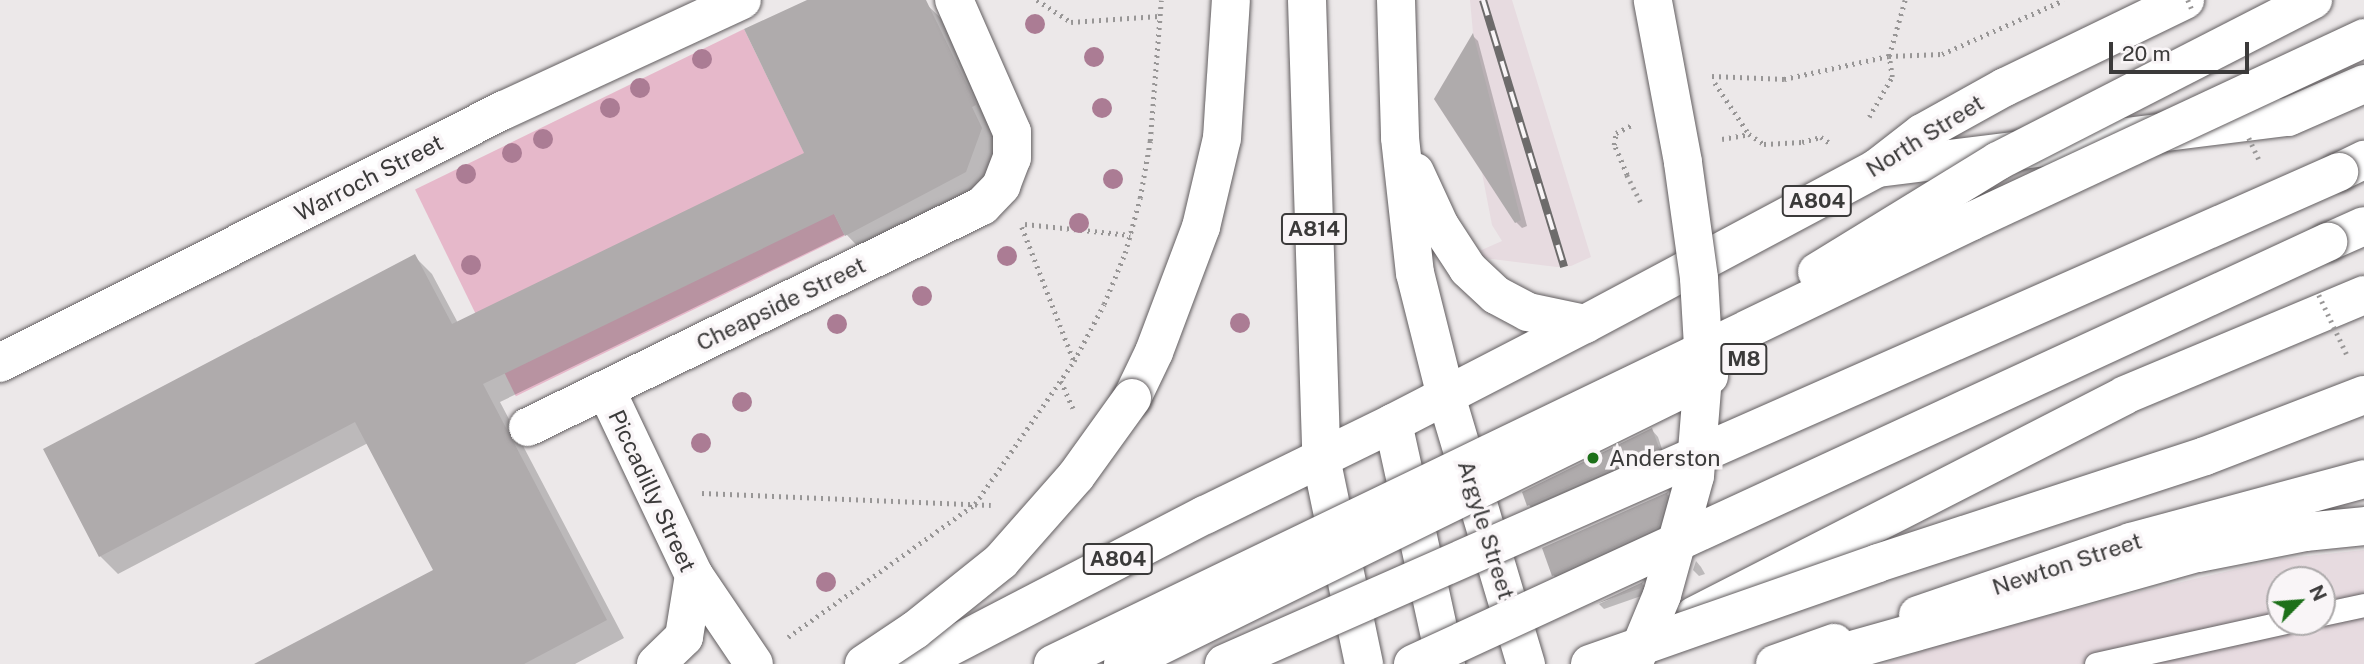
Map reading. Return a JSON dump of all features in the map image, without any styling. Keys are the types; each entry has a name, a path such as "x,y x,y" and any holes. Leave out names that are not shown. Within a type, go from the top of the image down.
{"main road":[{"name":"Warroch Street","path":"0,363 504,110 742,0"},
{"name":"Cheapside Street","path":"528,427 982,206 1001,186 1012,158 1012,132 954,0"},
{"path":"864,664 915,630 1001,561 1076,476 1132,398 1154,352 1201,227 1222,138 1231,0"},
{"name":"A814","path":"1307,0 1321,458 1364,664"},
{"name":"Argyle Street","path":"1396,0 1399,138 1415,273 1446,396 1526,664"},
{"path":"1633,664 1662,595 1686,516 1695,477 1704,363 1699,278 1683,163 1653,0"},
{"name":"North Street","path":"1446,396 1877,168 1922,133 2006,88 2185,0"},
{"path":"1053,664 1671,365 1923,205 1998,161 2313,0"},
{"name":"M8","path":"1671,365 2364,38"},
{"name":"M8","path":"1123,664 2364,51"},
{"path":"1877,168 2288,117 2364,85"},
{"path":"1399,138 1440,226 1468,269 1496,295 1528,312 1585,324"},
{"path":"1224,664 2351,166"},
{"path":"1413,664 2364,226"},
{"path":"1602,664 1819,549 2125,395 2364,295"},
{"name":"Piccadilly Street","path":"606,390 694,575 684,637 656,664"},
{"path":"1590,664 1878,563 2205,456 2364,395"},
{"name":"A804","path":"916,664 1446,396"},
{"path":"1393,423 1446,664"},
{"name":"Newton Street","path":"1775,664 2131,542 2364,479"},
{"path":"1802,664 2198,553 2305,533 2364,526"},
{"path":"694,575 769,652"}],"lane":[{"path":"2336,611 2364,605"},
{"path":"2096,664 2266,626"}],"path":[{"path":"1037,0 1071,22 1159,16"},
{"path":"769,652 975,504 1074,361 1104,303 1130,234 1150,141 1161,0"},
{"path":"1889,56 1905,0"},
{"path":"1710,76 1784,79 1889,56 1942,54 2064,0"},
{"path":"1701,68 1710,76 1749,134 1764,144 1801,142 1821,137 1840,151"},
{"path":"1627,175 1614,145 1616,132 1641,122"},
{"path":"1074,361 1021,223 1130,234"},
{"path":"654,491 975,504"}],"shaded area":[{"path":"1470,0 1512,0 1591,257 1571,266 1557,267 1468,256 1502,241 1492,225 1482,173 1434,99 1473,33"},
{"path":"744,29 845,236 516,396 415,189"},
{"path":"2364,550 2364,664 1883,664 1944,643 2143,591 2280,559"}],"building":[{"path":"807,0 926,0 973,97 976,105 972,107 982,128 966,172 845,236 834,214 483,384 607,620 524,664 254,664 433,570 355,422 99,557 43,449 415,254 452,324 804,153 744,29"},
{"path":"1473,33 1521,220 1515,223 1434,99"},
{"path":"1652,428 1659,448 1527,506 1522,492"},
{"path":"1668,492 1658,527 1552,576 1542,548"},
{"path":"1643,582 1641,588 1596,604"}],"railway":[{"path":"1483,0 1564,267"}],"place":[{"name":"Anderston","path":"1593,458"}]}
